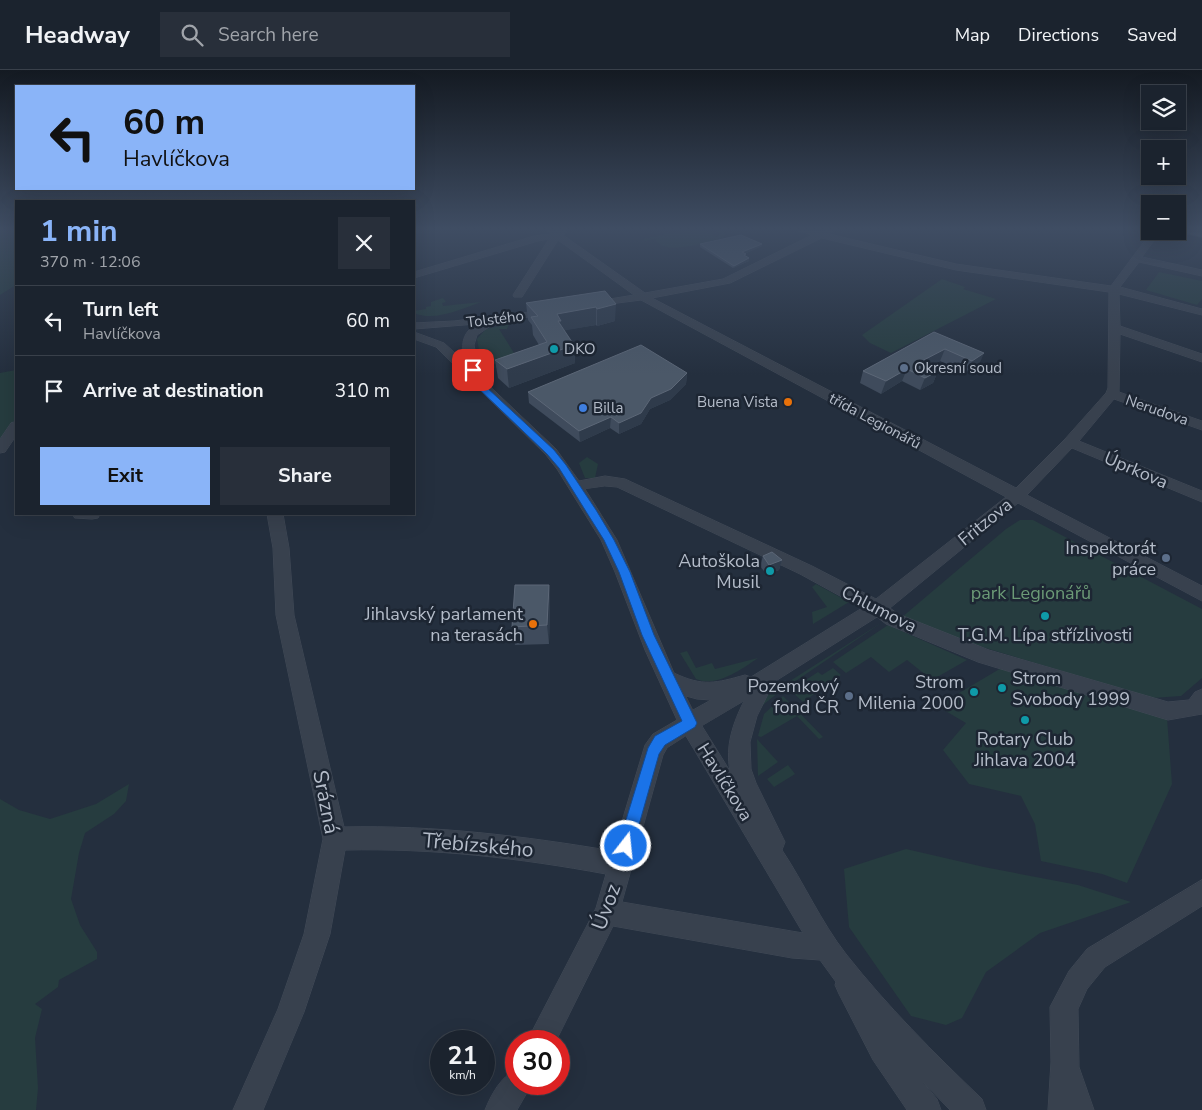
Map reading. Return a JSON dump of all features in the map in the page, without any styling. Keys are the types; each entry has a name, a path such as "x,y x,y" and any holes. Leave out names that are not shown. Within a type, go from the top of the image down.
{"street":[{"path":"518,295 527,278"},
{"name":"třída Legionářů","path":"617,278 643,296 1202,594"},
{"path":"583,306 706,286 735,278"},
{"path":"1032,278 1140,294 1202,312"},
{"path":"1112,394 1114,388 1114,289 1122,278"},
{"name":"Tolstého","path":"415,326 453,332 504,318 564,310"},
{"path":"474,378 467,344 470,334 480,326 504,318"},
{"path":"1114,328 1202,358"},
{"path":"453,332 471,362"},
{"name":"Havlíčkova","path":"453,332 458,362"},
{"name":"Havlíčkova","path":"415,335 433,341 458,362 551,452 576,486 609,540 667,678 690,723 786,878 868,1025 919,1104"},
{"name":"Fritzova","path":"690,723 877,608 1017,496 1070,442 1112,394"},
{"name":"Nerudova","path":"1112,394 1202,426"},
{"path":"0,450 15,428"},
{"name":"Úprkova","path":"1070,442 1202,497"},
{"name":"Chlumova","path":"576,486 605,481 620,482 763,548 877,608 892,619 985,657 1168,712 1198,703"},
{"name":"Srázná","path":"248,1110 290,1012 317,934 335,839 285,615 281,548 275,515"},
{"path":"667,678 700,692 724,690 767,677"},
{"path":"767,677 749,709 741,737 739,762 744,781 771,836 786,878"},
{"name":"Úvoz","path":"547,1030 607,912 653,752 660,741 690,723"},
{"name":"Třebízského","path":"335,839 456,841 542,850 620,864"},
{"path":"1062,1110 1065,1062 1064,1007 1078,980 1096,958 1202,892"},
{"path":"607,912 792,945 830,954"},
{"name":"Havlíčkova","path":"830,954 918,1056 970,1110"},
{"path":"1065,1062 1079,1110"},
{"path":"500,1110 510,1095"}],"green space":[{"path":"0,278 15,278 15,286 0,295"},
{"path":"1155,278 1185,278 1202,281 1202,299 1197,305 1146,290"},
{"path":"942,279 965,287 963,289 996,299 891,353 870,343 862,335"},
{"path":"443,298 446,302 442,303 443,306 481,302 457,311 439,315 431,316 415,313 415,311 431,306 431,302"},
{"path":"509,324 507,329 499,329 514,353 521,354 494,364 492,366 497,367 490,369 479,350 477,339 486,329"},
{"path":"15,370 15,419 0,441 0,373"},
{"path":"587,457 598,464 595,478 585,478 579,463"},
{"name":"park Legionářů","path":"1020,520 1033,520 1202,609 1202,678 1181,696 1152,698 929,631 901,618 1006,529"},
{"path":"816,584 849,602 813,624 812,612 827,607 812,587"},
{"path":"884,621 778,693 764,704 759,711 763,700 768,695"},
{"path":"888,625 967,660 932,680 907,660 889,672 871,657 846,673 833,662"},
{"path":"687,651 696,668 712,663 715,669 758,658 729,676 712,681 704,681 696,679 680,653"},
{"path":"1003,667 1167,718 1172,784 1127,883 1102,874 1041,861 1035,824 1021,796 969,784 943,750 966,723 937,706"},
{"path":"833,668 841,675 803,702 790,690 818,672 822,675"},
{"path":"783,696 823,737 819,739 797,716 761,737 758,736 764,714"},
{"path":"757,739 778,762 758,776"},
{"path":"788,765 795,774 774,787 767,779"},
{"path":"129,784 126,801 114,814 85,833 79,853 71,899 80,925 97,952 97,959 59,980 58,987 35,1004 42,1009 35,1038 38,1088 36,1110 0,1110 0,799 19,810 50,819 96,804"},
{"path":"906,849 984,867 1078,885 1131,902 1040,933 986,972 962,1018 946,1025 911,1016 849,927 844,869"}],"building":[{"path":"605,291 616,304 597,309 596,307 557,314 561,321 558,321 574,345 507,369 495,360 547,342 531,317 538,316 526,303"},
{"path":"934,332 984,353 972,361 945,349 920,362 938,371 925,378 907,369 886,381 863,371"},
{"path":"641,345 687,373 671,389 651,398 641,413 619,423 611,417 579,431 528,392"},
{"path":"772,552 782,560 769,565 763,556"},
{"path":"515,585 549,585 547,625 512,627"}],"place":[{"name":"DKO","path":"554,349"},
{"name":"Okresní soud","path":"904,368"},
{"name":"Buena Vista","path":"788,402"},
{"name":"Billa","path":"583,408"},
{"name":"Inspektorát práce","path":"1166,558"},
{"name":"Autoškola Musil","path":"770,571"},
{"name":"T.G.M. Lípa střízlivosti","path":"1045,616"},
{"name":"Jihlavský parlament na terasách","path":"533,624"},
{"name":"Strom Svobody 1999","path":"1002,688"},
{"name":"Strom Milenia 2000","path":"974,692"},
{"name":"Pozemkový fond ČR","path":"849,696"},
{"name":"Rotary Club Jihlava 2004","path":"1025,720"}],"route":[{"path":"473,370 474,378 481,386 551,452 563,467 609,540 667,678 690,723 660,741 653,752 626,846"}]}
